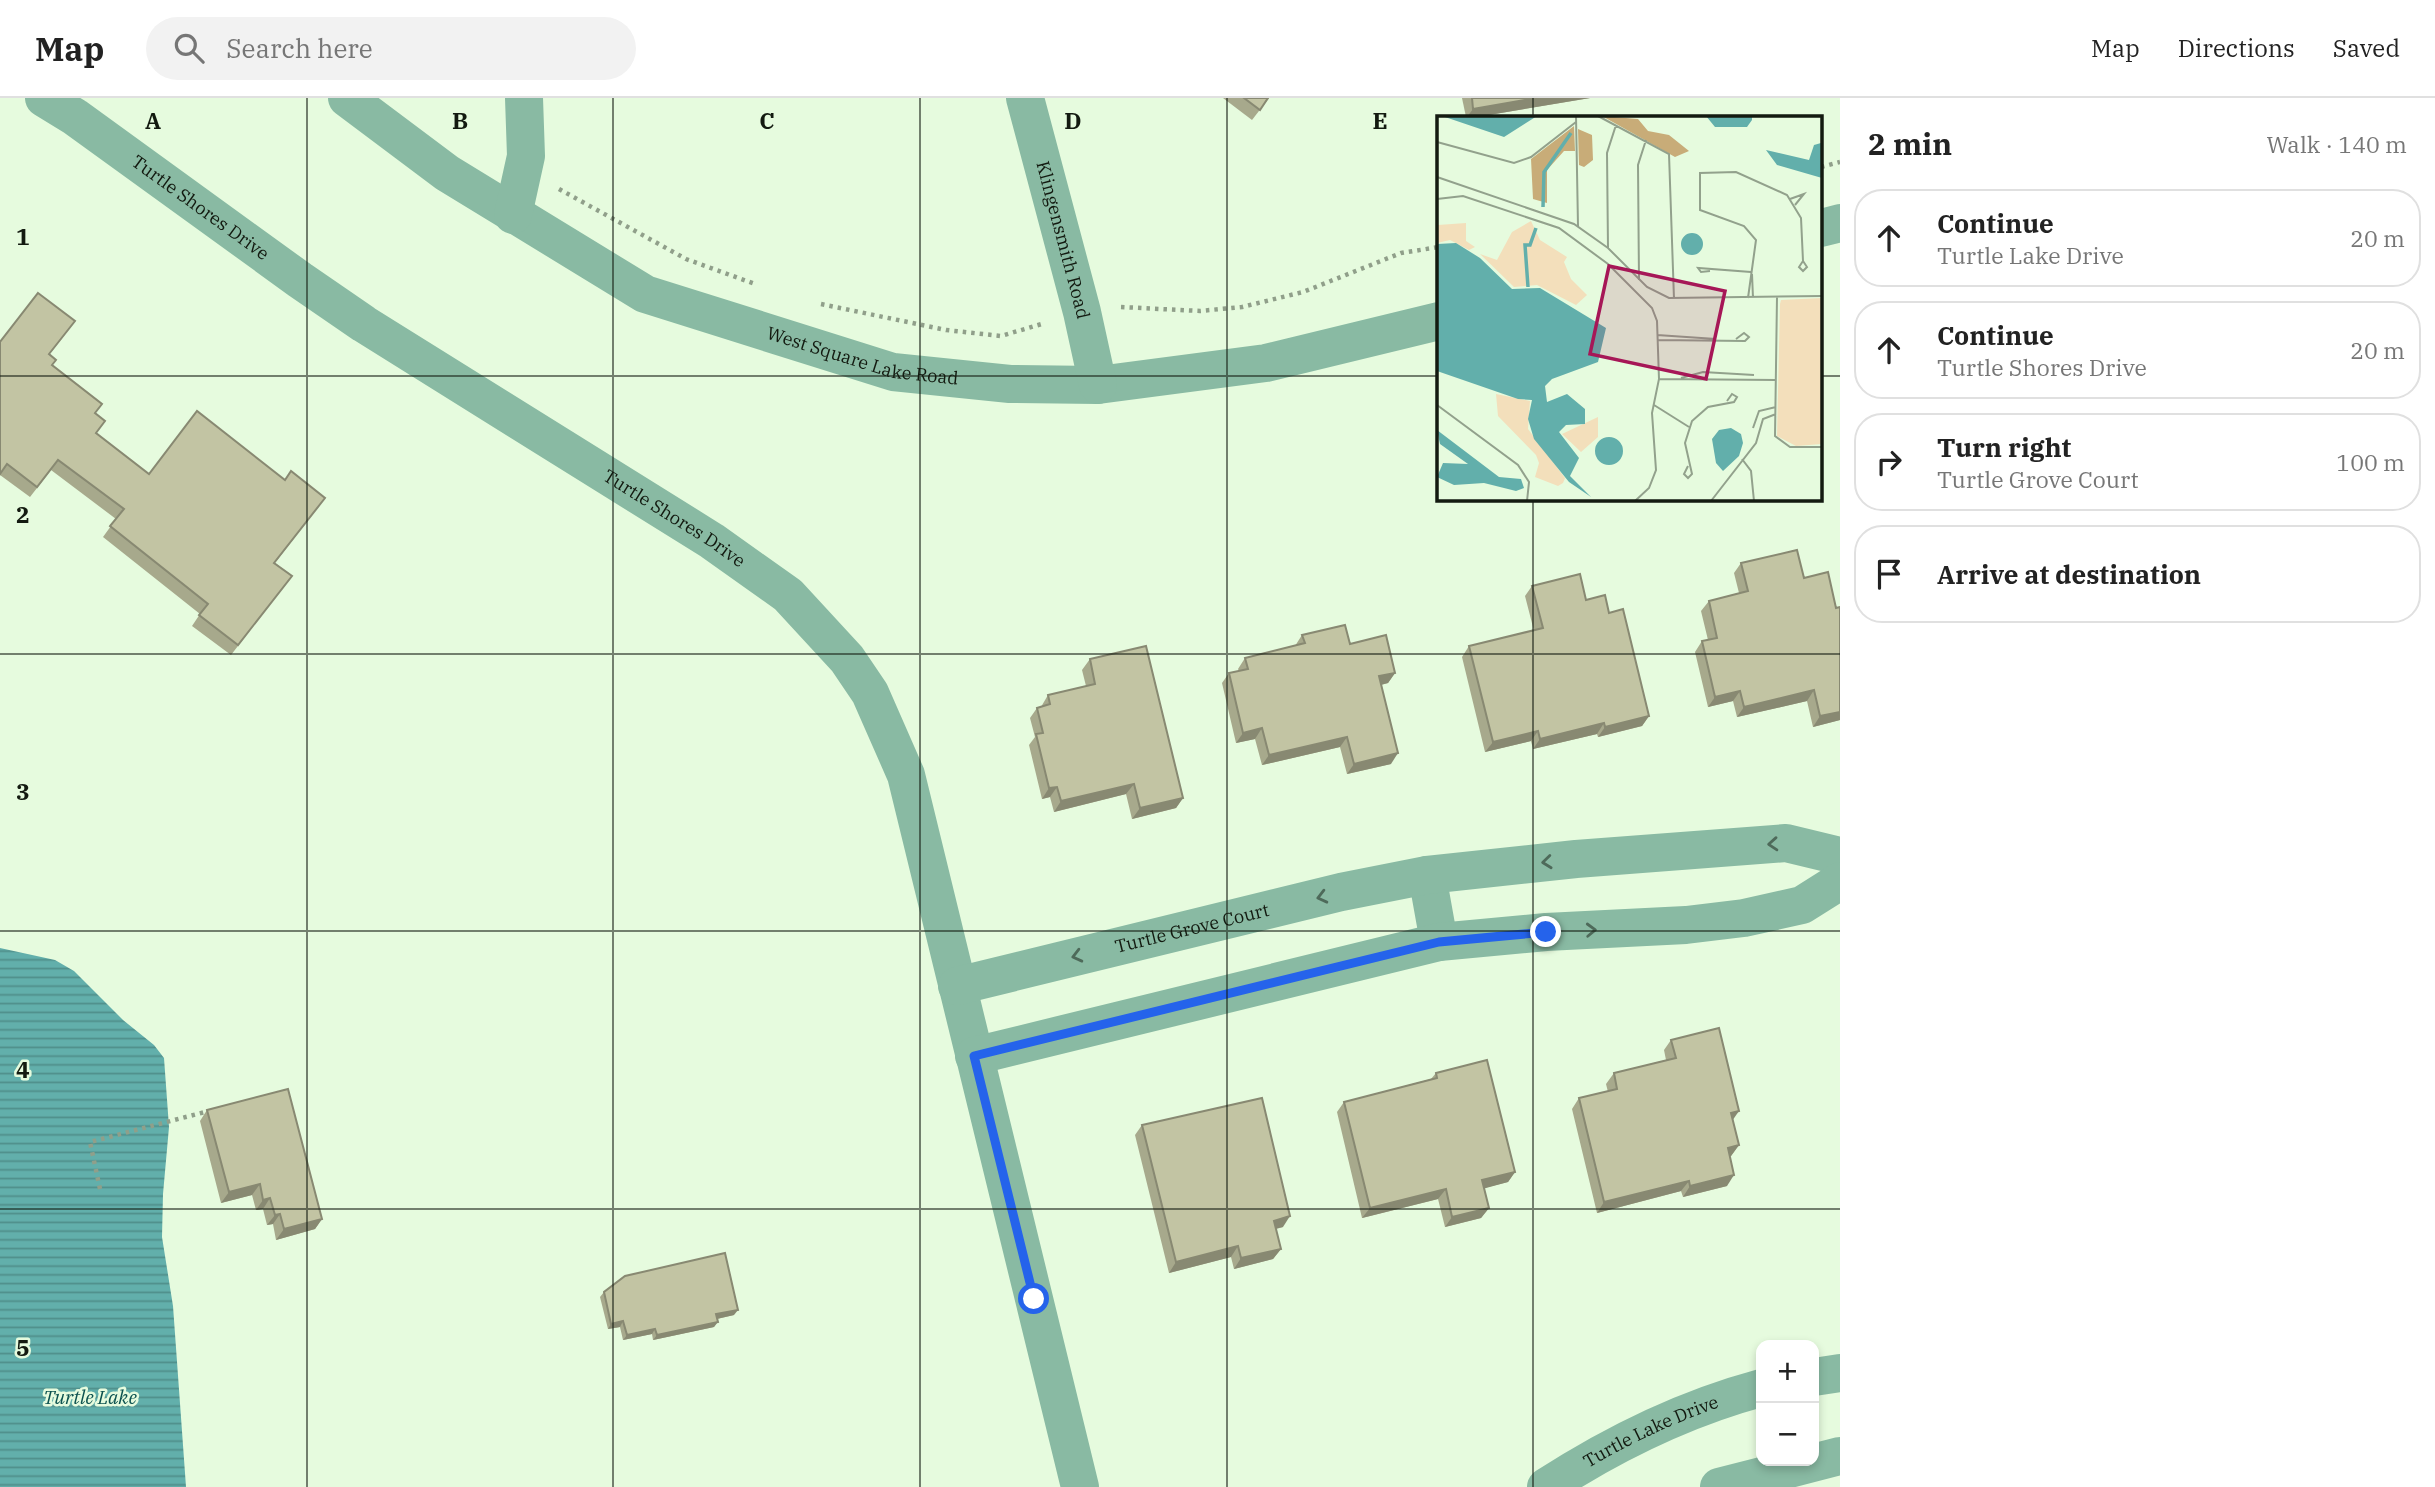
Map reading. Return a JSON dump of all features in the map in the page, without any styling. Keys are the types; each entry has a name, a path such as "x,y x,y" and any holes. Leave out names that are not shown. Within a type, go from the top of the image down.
{"street":[{"name":"Turtle Shores Drive","path":"44,98 75,117 364,324 712,541 788,595 847,659 870,693 906,775 1080,1487"},
{"name":"West Square Lake Road","path":"347,98 447,173 645,294 893,372 1010,384 1098,384 1266,363 1437,321"},
{"path":"513,215 526,156 524,98"},
{"name":"Klingensmith Road","path":"1025,98 1082,312 1098,384"},
{"path":"1822,228 1840,223"},
{"name":"Turtle Grove Court","path":"957,986 1341,892 1427,875 1576,859 1786,843 1840,856"},
{"path":"1427,875 1439,942"},
{"path":"974,1056 1439,942 1546,932 1686,925 1744,918 1802,905 1840,881"},
{"path":"1819,1376 1840,1373"},
{"name":"Turtle Lake Drive","path":"1546,1487 1649,1428 1698,1407 1756,1390"},
{"path":"1719,1487 1840,1456"}],"path":[{"path":"1822,167 1840,162"},
{"path":"560,190 686,259 765,287"},
{"path":"1112,307 1200,311 1242,307 1303,292 1401,253 1437,247"},
{"path":"814,302 946,330 1001,335 1052,320"},
{"path":"100,1189 90,1142 205,1112"}],"water":[{"name":"Turtle Lake","path":"0,948 55,960 74,971 123,1020 154,1045 164,1058 169,1127 162,1237 173,1306 186,1487 0,1487"}],"building":[{"path":"1244,98 1268,98 1260,110"},
{"path":"1472,98 1536,98 1473,109"},
{"path":"38,293 75,321 49,354 56,360 52,365 102,404 95,413 105,421 96,433 149,474 197,411 285,480 291,471 325,498 274,563 292,576 238,645 199,615 208,604 110,526 124,509 58,460 37,487 7,464 0,474 0,342"},
{"path":"1797,550 1804,578 1828,572 1836,608 1840,607 1840,712 1820,716 1814,690 1744,707 1740,691 1715,697 1702,641 1717,638 1709,601 1748,591 1741,563"},
{"path":"1580,574 1586,600 1605,595 1609,613 1623,609 1649,716 1605,727 1604,723 1540,739 1538,731 1493,742 1469,646 1543,628 1532,586"},
{"path":"1345,625 1350,644 1386,635 1395,673 1379,676 1398,753 1354,764 1347,737 1269,755 1262,728 1243,733 1229,673 1248,669 1245,658 1305,643 1302,635"},
{"path":"1146,646 1183,798 1140,808 1134,784 1061,801 1057,787 1049,788 1036,734 1043,733 1037,708 1050,704 1048,695 1095,684 1090,659"},
{"path":"1719,1028 1739,1111 1731,1113 1739,1145 1728,1148 1734,1175 1690,1186 1689,1181 1604,1202 1579,1098 1617,1089 1614,1073 1676,1058 1671,1040"},
{"path":"1487,1060 1515,1172 1482,1180 1489,1208 1452,1217 1446,1189 1370,1208 1344,1102 1437,1078 1436,1073"},
{"path":"288,1089 322,1219 284,1229 280,1214 275,1215 270,1198 263,1200 260,1184 229,1192 207,1110"},
{"path":"1262,1098 1290,1216 1274,1221 1281,1249 1241,1258 1238,1246 1176,1262 1142,1125"},
{"path":"725,1253 738,1310 716,1314 718,1322 657,1335 655,1329 627,1335 623,1321 611,1324 604,1292 625,1276"}],"route":[{"path":"1034,1299 974,1056 1439,942 1546,932"}]}
